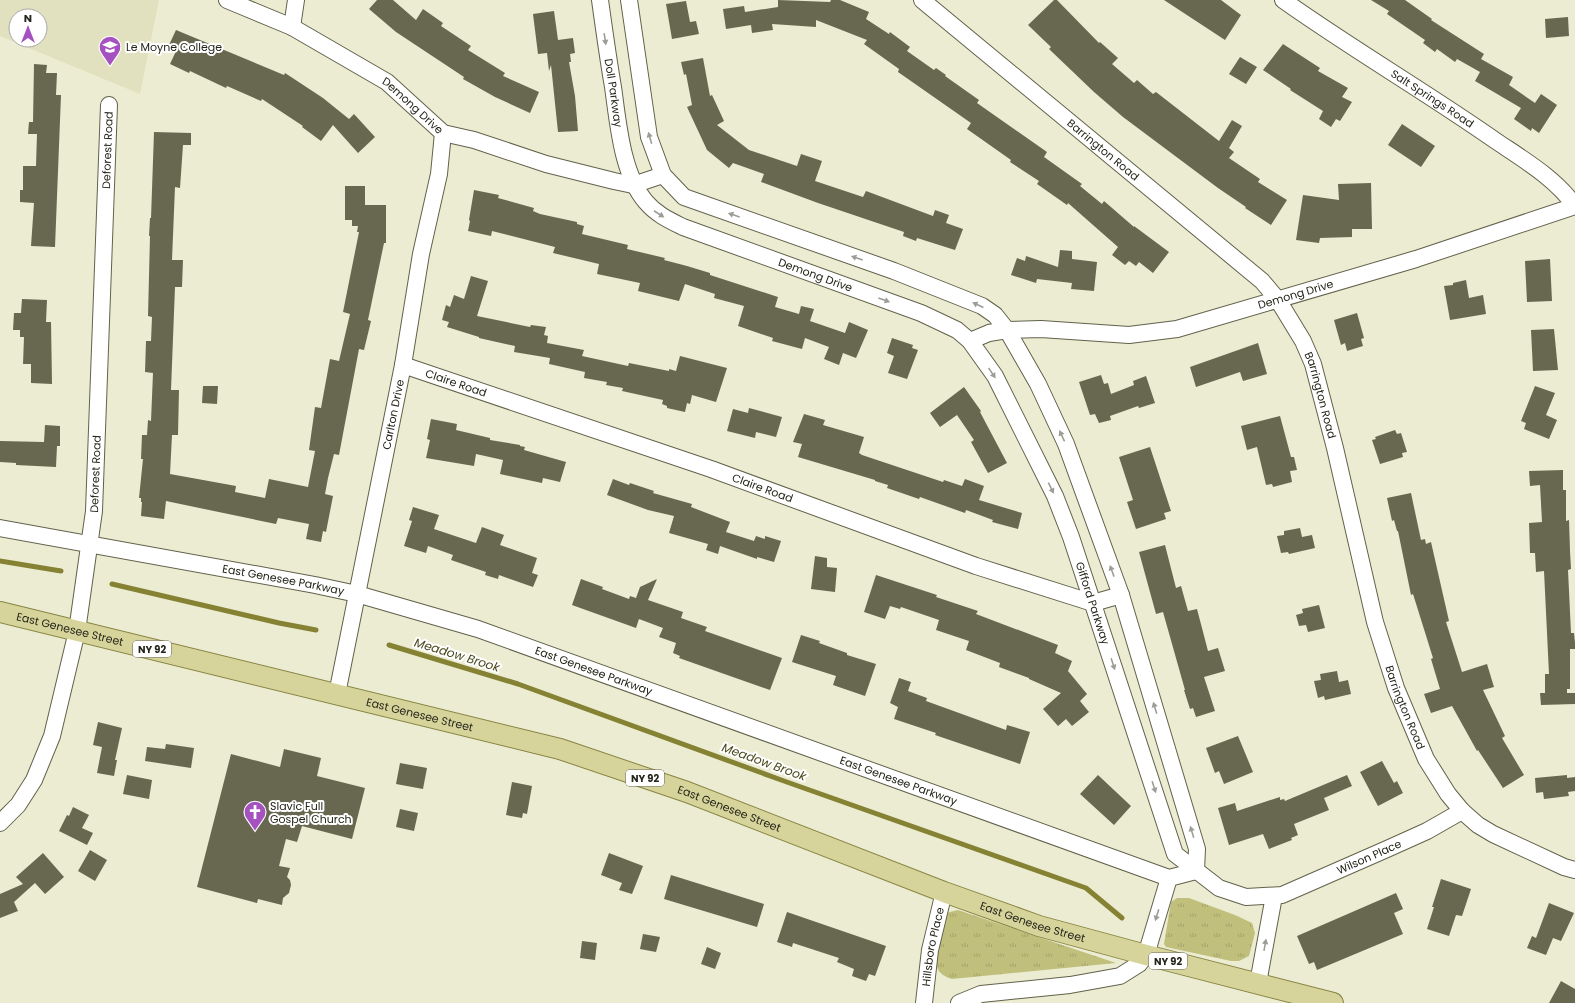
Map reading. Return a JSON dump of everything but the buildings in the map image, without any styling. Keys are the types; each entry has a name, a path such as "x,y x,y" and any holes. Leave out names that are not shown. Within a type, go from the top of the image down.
{"main road":[{"name":"East Genesee Street","path":"0,612 560,749 687,792 944,892 1038,926 1333,1003"}],"street":[{"name":"Demong Drive","path":"228,0 292,27 387,82 443,133 474,140 546,164 634,185 664,175"},
{"path":"292,27 296,0"},
{"name":"Doll Parkway","path":"600,0 620,134 630,175 634,185"},
{"path":"629,0 649,137 664,175 684,197 894,271 982,306 996,316 1007,330 1038,384 1066,444 1121,595 1197,849 1196,871 1169,878 1146,955 1139,964 1120,976 1070,985 981,994 959,1003"},
{"name":"Barrington Road","path":"922,0 1262,281 1278,300 1303,341 1313,364 1337,456 1375,622 1396,688 1426,759 1448,794 1462,811 1478,825 1493,834 1564,867 1575,870"},
{"name":"Salt Springs Road","path":"1283,0 1310,19 1449,107 1551,180 1568,196 1575,206"},
{"name":"Deforest Road","path":"0,823 18,805 34,780 52,736 77,630 94,511 109,105"},
{"name":"Carlton Drive","path":"337,694 403,365 421,254 439,174 443,133"},
{"name":"Demong Drive","path":"634,185 645,202 656,213 683,228 921,313 957,330 970,340 989,333 1007,330 1041,330 1129,335 1170,330 1416,259 1575,206"},
{"name":"Gifford Parkway","path":"970,340 995,376 1028,440 1071,537 1175,854 1219,888 1246,897 1274,896"},
{"name":"Claire Road","path":"403,365 712,469 976,566 1093,603"},
{"name":"East Genesee Parkway","path":"0,528 315,585 357,594 478,629 1169,878"},
{"path":"1093,603 1121,595"},
{"name":"Wilson Place","path":"1274,896 1282,895 1388,849 1427,831 1462,811"},
{"name":"Hillsboro Place","path":"924,1003 930,950 944,892"},
{"path":"1258,983 1274,896"}],"shaded area":[{"name":"Le Moyne College","path":"0,0 159,0 140,94 29,48 48,48 48,8 8,8 8,39 0,36"}],"green space":[{"path":"1177,898 1189,898 1252,923 1255,933 1249,956 1239,961 1231,961 1166,947 1164,944 1171,902"},
{"path":"958,910 1116,963 951,979 943,975 938,970 935,954 938,936 946,913"}],"waterway":[{"name":"Meadow Brook","path":"0,561 61,571"},
{"name":"Meadow Brook","path":"112,584 279,623 316,630"},
{"name":"Meadow Brook","path":"389,645 518,684 784,781 1086,888 1122,918"}],"place":[{"name":"Le Moyne College","path":"110,66"},
{"name":"Slavic Full Gospel Church","path":"255,832"}]}
